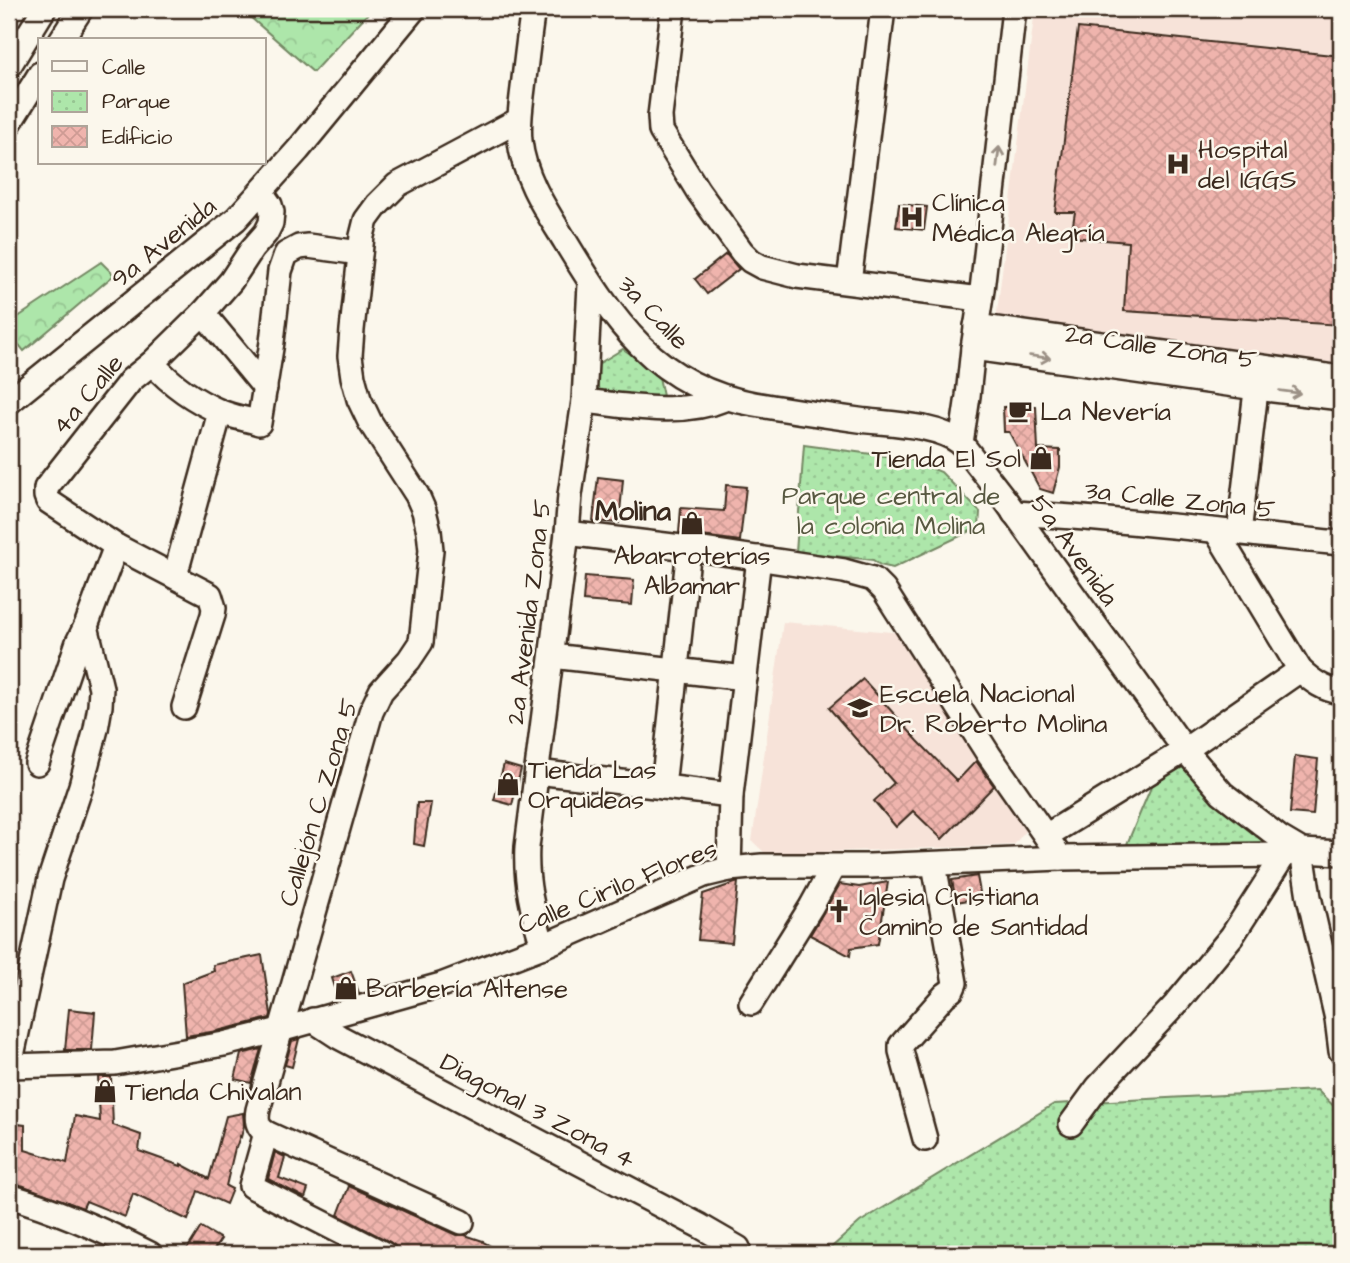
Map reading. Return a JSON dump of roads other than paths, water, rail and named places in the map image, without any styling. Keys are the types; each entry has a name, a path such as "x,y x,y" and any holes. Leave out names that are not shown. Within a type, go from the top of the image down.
{"street":[{"path":"10,63 44,9"},
{"path":"62,38 81,9"},
{"name":"9a Avenida","path":"9,402 236,219 298,150 414,9"},
{"name":"3a Calle","path":"533,9 519,120 525,164 536,191 590,284 652,357 700,389 727,398 807,413 927,429 946,434 961,443"},
{"path":"673,9 659,124 661,131 698,191 751,261 762,267 797,276 981,299"},
{"path":"849,282 883,9"},
{"path":"961,443 981,299 1014,9"},
{"path":"9,124 38,77"},
{"name":"Callejón C Zona 5","path":"384,1254 251,1186 262,1129 258,1110 371,712 382,691 410,660 421,642 431,563 429,531 424,511 417,495 370,422 352,377 350,356 360,253 366,220 397,185 519,120"},
{"name":"4a Calle","path":"184,707 213,615 210,595 116,546 48,501 46,488 131,380 203,313 231,281 266,233 272,212 261,192"},
{"name":"4a Calle","path":"152,363 178,386 220,412 259,423 280,271 286,254 299,247 308,246 360,253"},
{"name":"2a Avenida Zona 5","path":"543,946 535,921 526,866 570,495 584,401 590,284"},
{"path":"203,313 265,388"},
{"name":"2a Calle Zona 5","path":"974,337 1258,378 1341,398"},
{"path":"1240,533 1258,378"},
{"name":"2a Calle Zona 5","path":"1258,378 1341,378"},
{"path":"584,401 671,410 713,404 727,398"},
{"path":"174,576 220,412"},
{"name":"5a Avenida","path":"961,443 1185,750 1223,793 1280,838 1293,853 1341,853"},
{"name":"3a Calle Zona 5","path":"1014,513 1341,543"},
{"path":"1216,531 1300,670 1313,682 1341,692"},
{"path":"567,533 759,558 844,571 873,579 884,590 989,755 1061,858"},
{"path":"37,763 78,642 116,546"},
{"path":"663,787 689,548"},
{"path":"729,869 731,795 759,558"},
{"path":"9,1065 50,879 81,786 96,729 101,688 86,626"},
{"path":"552,656 745,678"},
{"path":"1046,836 1185,750 1300,670"},
{"path":"537,772 731,795"},
{"path":"1293,853 1309,897 1337,1019 1341,1051"},
{"path":"1071,1124 1098,1087 1175,1004 1232,936 1293,853"},
{"name":"Calle Cirilo Flores","path":"9,1065 115,1063 224,1044 280,1030 441,985 543,946 704,876 729,869 1293,853"},
{"path":"925,1139 901,1045 952,990 955,983 934,863"},
{"path":"751,1003 833,867"},
{"name":"Diagonal 3 Zona 4","path":"313,1020 339,1037 738,1248"},
{"path":"262,1129 463,1222"},
{"path":"9,1196 40,1205 150,1254"}],"place":[{"name":"Hospital del IGGS","path":"1178,164"},
{"name":"Clínica Médica Alegría","path":"912,217"},
{"name":"La Nevería","path":"1020,411"},
{"name":"Tienda El Sol","path":"1041,458"},
{"name":"Abarroterías Albamar","path":"692,523"},
{"name":"Escuela Nacional Dr. Roberto Molina","path":"860,708"},
{"name":"Tienda Las Orquideas","path":"508,784"},
{"name":"Iglesia Cristiana Camino de Santidad","path":"839,911"},
{"name":"Barbería Altense","path":"346,988"},
{"name":"Tienda Chivalan","path":"105,1091"}],"district":[{"name":"Molina","path":"633,510"}],"park label":[{"name":"Parque central de la colonia Molina","path":"891,510"}]}
